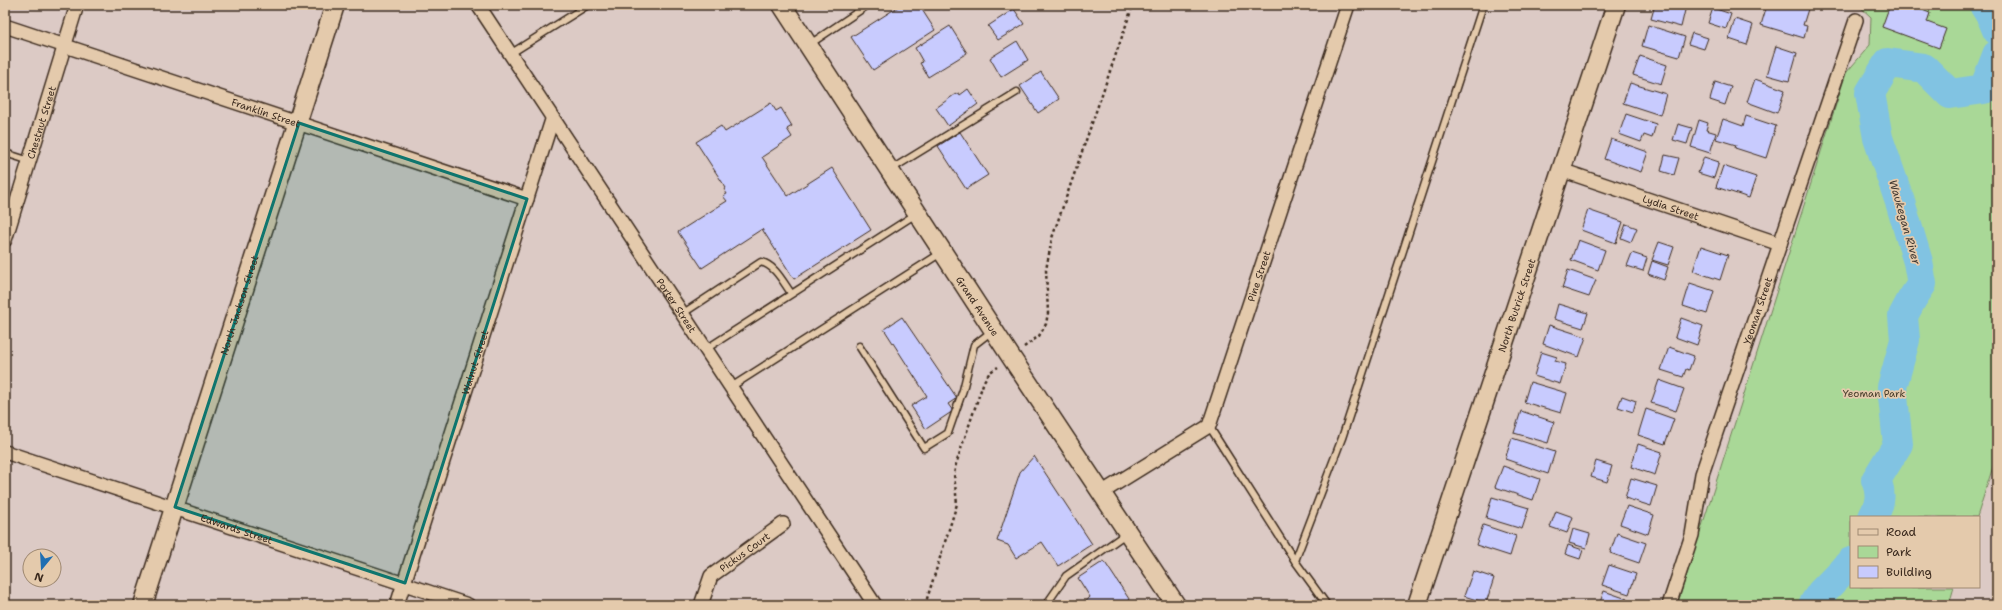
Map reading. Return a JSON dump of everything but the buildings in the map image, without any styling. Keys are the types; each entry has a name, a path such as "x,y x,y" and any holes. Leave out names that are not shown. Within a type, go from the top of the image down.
{"street":[{"name":"Chestnut Street","path":"5,240 77,5"},
{"name":"North Jackson Street","path":"143,605 335,5"},
{"name":"Porter Street","path":"478,5 552,120 706,349 875,605"},
{"name":"Grand Avenue","path":"782,5 993,330 1176,605"},
{"name":"Pine Street","path":"1209,426 1348,5"},
{"name":"North Butrick Street","path":"1417,605 1616,5"},
{"name":"Yeoman Street","path":"1669,605 1692,535 1702,474 1856,20"},
{"name":"Franklin Street","path":"5,26 527,199"},
{"name":"Walnut Street","path":"397,605 552,120"},
{"name":"Lydia Street","path":"1561,170 1780,244"},
{"path":"1101,493 1209,426"},
{"name":"Edwards Street","path":"5,452 468,605"},
{"name":"Pickus Court","path":"700,605 711,576 783,524"}],"lane":[{"path":"510,54 588,5"},
{"path":"808,45 868,5"},
{"path":"1295,561 1342,438 1483,5"},
{"path":"890,170 1017,92"},
{"path":"5,153 30,161"},
{"path":"706,349 791,293 918,214"},
{"path":"731,387 943,252"},
{"path":"682,314 754,265 761,262 767,263 775,270 791,293"},
{"path":"859,346 924,448 948,433 963,390 974,345 993,330"},
{"path":"1209,426 1295,561 1327,605"},
{"path":"1046,605 1066,576 1128,532"}],"path":[{"path":"1032,341 1039,336 1046,324 1048,312 1046,270 1052,238 1133,5"},
{"path":"925,605 957,504 954,474 956,464 974,408 984,382 990,372"}],"highlighted area":[{"path":"299,123 527,199 405,583 175,507"}],"green space":[{"name":"Yeoman Park","path":"1858,5 1997,5 1997,454 1977,516 1850,516 1850,588 1954,588 1949,605 1677,605 1846,73 1870,45 1871,17"}],"waterway":[{"name":"Waukegan River","path":"1984,5 1997,30"},
{"name":"Waukegan River","path":"1873,516 1880,494 1876,480 1898,444 1892,387 1905,340 1903,316 1922,284 1918,262 1900,202 1878,138 1870,93 1888,63 1924,68 1950,94 1984,89 1997,55"},
{"name":"Waukegan River","path":"1813,605 1821,593 1850,563"}]}
